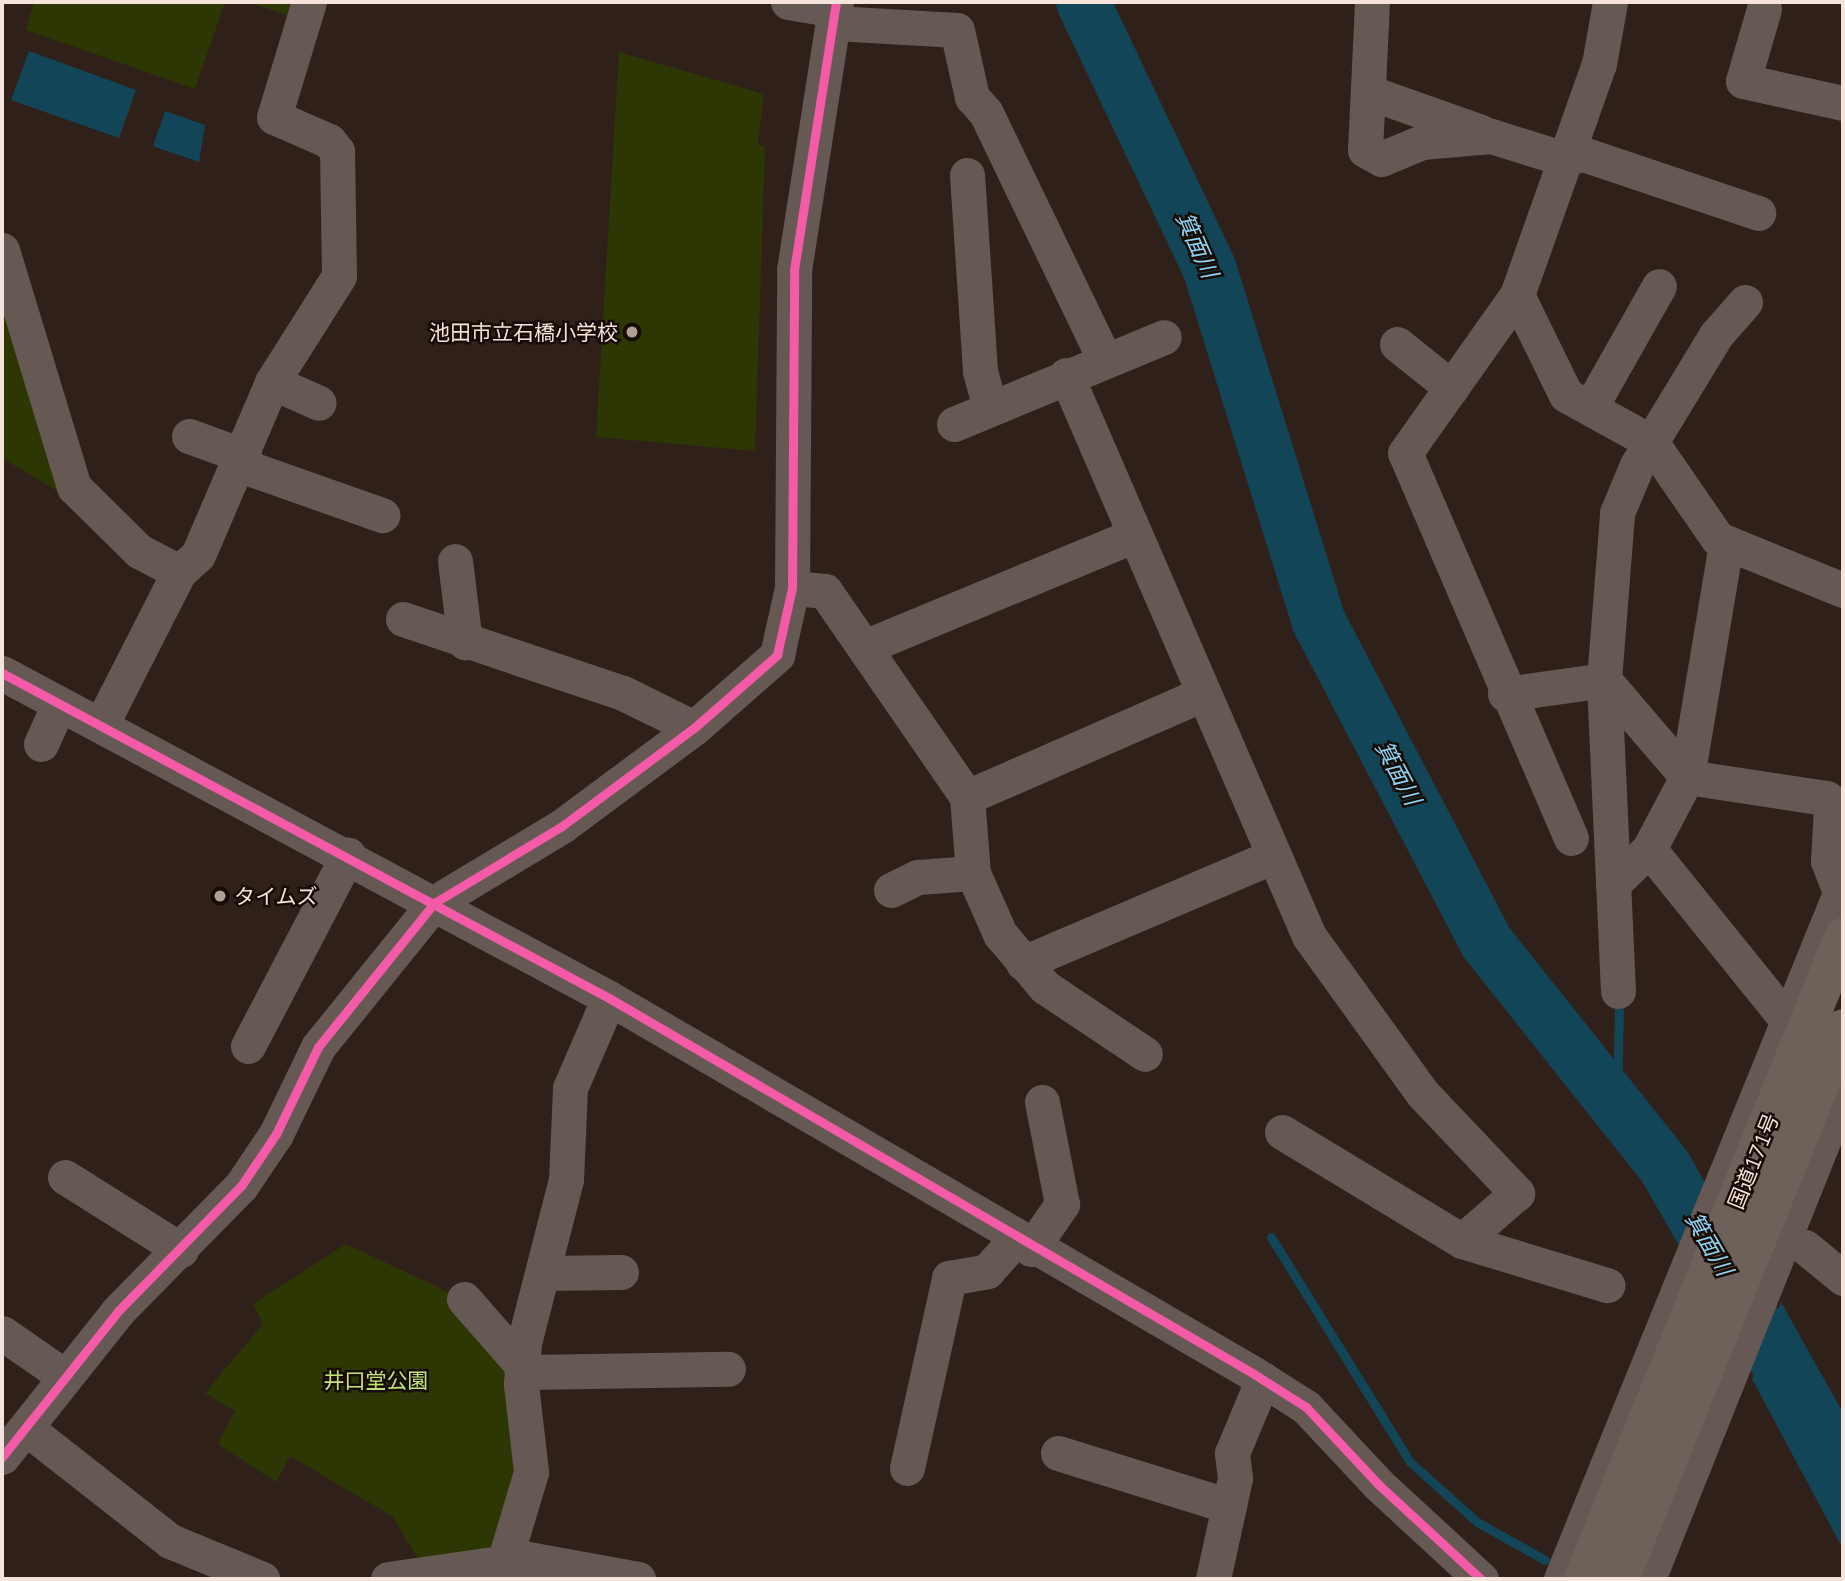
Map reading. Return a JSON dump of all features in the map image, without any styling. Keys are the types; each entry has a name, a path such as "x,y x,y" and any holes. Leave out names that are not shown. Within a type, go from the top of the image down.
{"highway":[{"name":"国道171号","path":"1583,1579 1841,907"},
{"name":"国道171号","path":"1620,1579 1843,1028"}],"street":[{"path":"101,725 179,572 198,555 242,461 272,382 339,276 337,151 330,141 274,117 309,2"},
{"path":"788,2 835,12 957,30 972,97 986,113 1104,358"},
{"path":"1372,2 1365,150 1381,159 1422,142 1491,136"},
{"path":"1571,838 1505,694 1405,453 1517,295 1599,64 1610,2"},
{"path":"1764,9 1734,86 1843,103"},
{"path":"2,1457 64,1376 241,1186 276,1134 318,1047 434,903 522,855 694,728 777,655 792,589 794,270 835,12"},
{"path":"1368,92 1565,159 1583,153 1758,214"},
{"path":"967,175 980,371 990,408"},
{"path":"2,250 74,487 139,551 179,572"},
{"path":"1590,408 1659,286"},
{"path":"1517,295 1566,395 1651,442 1726,543 1843,590"},
{"path":"1618,991 1604,680 1617,513 1651,442 1716,335 1745,302"},
{"path":"954,424 1104,358 1164,337"},
{"path":"1397,344 1452,388"},
{"path":"1066,375 1132,536 1308,936 1423,1094 1517,1193 1462,1241"},
{"path":"272,382 319,403"},
{"path":"189,436 242,461 382,515"},
{"path":"867,646 1132,536"},
{"path":"1613,884 1649,849 1687,777 1726,543"},
{"path":"455,561 465,642"},
{"path":"792,589 825,591 867,646 967,797 973,873 1000,934 1023,963 1084,1015 1145,1054"},
{"path":"403,619 635,698 694,728"},
{"path":"2,673 348,855 609,998 838,1128 1023,1244 1263,1380 1306,1407 1378,1485 1481,1579"},
{"path":"1505,694 1604,680"},
{"path":"1560,1579 1787,1020 1841,907 1828,861 1837,808 1826,798 1687,777 1604,680"},
{"path":"967,797 1201,695"},
{"path":"41,744 59,704"},
{"path":"1649,849 1787,1020"},
{"path":"248,1046 262,993 348,855"},
{"path":"1023,963 1272,857"},
{"path":"891,890 918,877 973,873"},
{"path":"501,1571 531,1472 521,1369 566,1180 570,1087 609,998"},
{"path":"1648,1579 1711,1423 1790,1255 1843,1091"},
{"path":"907,1468 949,1278 987,1271 1023,1244 1062,1204 1042,1102"},
{"path":"1282,1132 1462,1241 1607,1285"},
{"path":"65,1177 181,1250"},
{"path":"1790,1255 1843,1278"},
{"path":"544,1273 621,1272"},
{"path":"464,1299 521,1369"},
{"path":"2,1333 64,1376"},
{"path":"521,1369 729,1369"},
{"path":"1213,1579 1229,1506 1232,1452 1263,1380"},
{"path":"26,1427 170,1541 262,1579"},
{"path":"1058,1453 1229,1506"},
{"path":"388,1579 501,1571 527,1559 638,1579"}],"green space":[{"path":"34,2 225,2 195,89 26,30"},
{"path":"248,2 298,2 293,17"},
{"path":"619,52 764,94 758,144 765,148 755,451 596,437"},
{"path":"2,276 66,496 2,458"},
{"name":"井口堂公園","path":"346,1244 448,1292 504,1363 520,1474 491,1556 420,1562 392,1516 290,1456 276,1482 218,1444 235,1411 205,1393 263,1324 253,1304"}],"water":[{"path":"29,51 136,90 119,138 11,100"},
{"path":"165,111 205,125 199,162 153,146"},
{"path":"1781,1302 1843,1413 1843,1549 1752,1379"}],"waterway":[{"name":"箕面川","path":"1083,2 1210,270 1319,622 1487,943 1665,1167 1843,1476"},
{"path":"1617,1108 1619,1007"},
{"path":"1271,1237 1410,1462 1477,1522 1545,1560"}],"cycle path":[{"path":"2,1457 118,1311 241,1186 276,1134 318,1047 434,903 562,826 694,728 777,655 792,588 794,270 836,2"},
{"path":"2,673 609,998 1254,1374 1306,1407 1379,1485 1481,1579"}],"place":[{"name":"池田市立石橋小学校","path":"632,332"},
{"name":"タイムズ","path":"220,896"}]}
